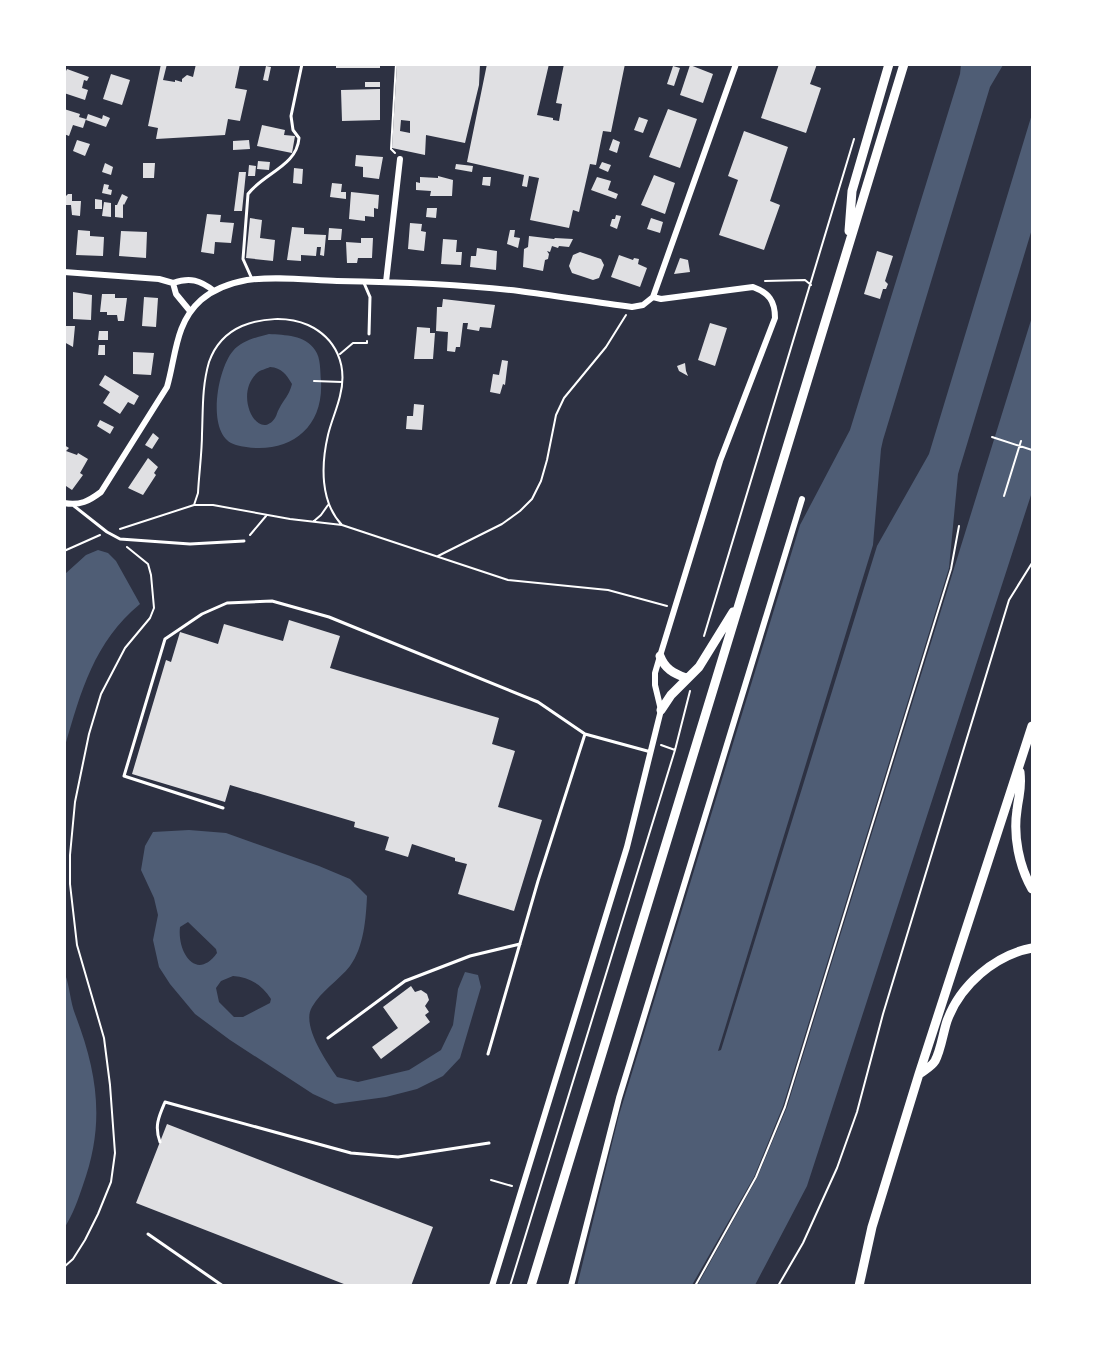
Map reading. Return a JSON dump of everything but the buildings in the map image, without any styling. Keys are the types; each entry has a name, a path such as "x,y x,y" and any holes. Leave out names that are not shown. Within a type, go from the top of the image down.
{"highway":[{"path":"531,1286 904,64"},
{"path":"848,250 852,191 887,66"},
{"path":"661,710 708,654 740,600"},
{"path":"660,656 664,665 672,673 689,675"},
{"path":"859,1286 872,1227 919,1074 1032,726"},
{"path":"1019,767 1022,790 1017,809 1017,844 1032,889"},
{"path":"919,1074 934,1062 948,1018 963,992 980,974 1003,958 1032,948"}],"street":[{"path":"64,503 73,505 88,502 101,492 167,387 180,331 190,312 214,291 232,284 252,280 386,282 518,291 632,307 643,305 653,297 736,64"},
{"path":"386,282 400,159"},
{"path":"64,272 159,279 173,283 192,279 214,291"},
{"path":"173,283 176,294 190,312"},
{"path":"492,1286 627,847 661,710 655,685 655,673 674,608 720,461 775,318 775,307 770,297 753,287 661,299 653,297"},
{"path":"571,1286 619,1098 802,499"}],"lane":[{"path":"252,280 243,259 248,194 254,185 296,154 299,138 292,130 291,116 302,64"},
{"path":"364,281 370,297 369,334"},
{"path":"73,505 107,532 120,539 190,544 244,541"},
{"path":"223,808 124,776 165,639 202,614 228,603 272,601 329,617 538,702 585,734 651,752"},
{"path":"488,1054 585,734"},
{"path":"328,1038 405,981 470,956 520,944"},
{"path":"160,1142 157,1122 165,1102 351,1153 398,1157 489,1143"},
{"path":"148,1234 223,1286"}],"path":[{"path":"396,64 391,149 400,159"},
{"path":"703,638 856,135"},
{"path":"438,556 502,524 532,499 541,481 556,415 564,398 606,347 632,307"},
{"path":"194,505 198,493 205,375 212,355 231,331 262,320 284,319 304,323 320,331 340,354 342,382 328,434 324,456 324,477 328,505 342,525"},
{"path":"340,354 353,343 367,343 369,334"},
{"path":"314,381 342,382"},
{"path":"992,437 1032,450"},
{"path":"1004,496 1021,441"},
{"path":"64,551 107,532 194,505 213,505 342,525 508,580 608,590 674,608"},
{"path":"313,522 328,505"},
{"path":"244,541 267,515"},
{"path":"695,1286 756,1177 785,1107 951,569 959,526"},
{"path":"64,1268 73,1259 85,1240 98,1214 111,1182 115,1153 104,1038 76,945 70,884 75,802 89,734 101,694 124,648 150,618 154,608 148,564 124,545"},
{"path":"778,1286 803,1243 837,1168 857,1112 883,1014 1009,600 1032,563"},
{"path":"510,1286 675,750 689,697 689,675"},
{"path":"654,742 675,750"},
{"path":"491,1180 521,1190"}],"water":[{"path":"961,65 1003,65 990,87 883,440 873,545 718,1051 721,1050 877,546 929,454 1032,114 1032,229 958,474 949,568 783,1106 754,1177 692,1285 577,1286 619,1115 800,525 850,430"},
{"path":"1032,317 1032,492 807,1186 755,1285 697,1286 757,1178 787,1107"},
{"path":"269,334 306,341 317,353 321,381 316,415 297,437 284,444 253,448 236,445 226,439 220,429 217,416 222,372 236,348 250,340","holes":["270,367 283,372 292,384 275,418 268,424 262,425 251,413 247,393 250,382 257,373"]},
{"path":"98,550 108,553 116,561 140,604 111,634 100,651 77,706 65,746 65,574 86,555"},
{"path":"189,830 226,833 350,879 367,896 363,932 355,958 346,971 316,1001 309,1015 316,1043 337,1077 358,1082 409,1070 441,1050 453,1025 458,989 465,972 478,975 481,987 460,1058 443,1076 417,1089 386,1097 335,1104 313,1094 230,1040 195,1014 159,967 153,940 158,915 154,898 141,870 145,846 153,832","holes":["188,922 216,949 217,953 202,965 190,960 182,946 180,927","233,976 245,978 260,986 271,999 270,1003 243,1017 234,1017 219,1002 216,988 221,981"]},
{"path":"65,974 73,1009 89,1057 96,1099 96,1120 90,1163 65,1227"}]}
